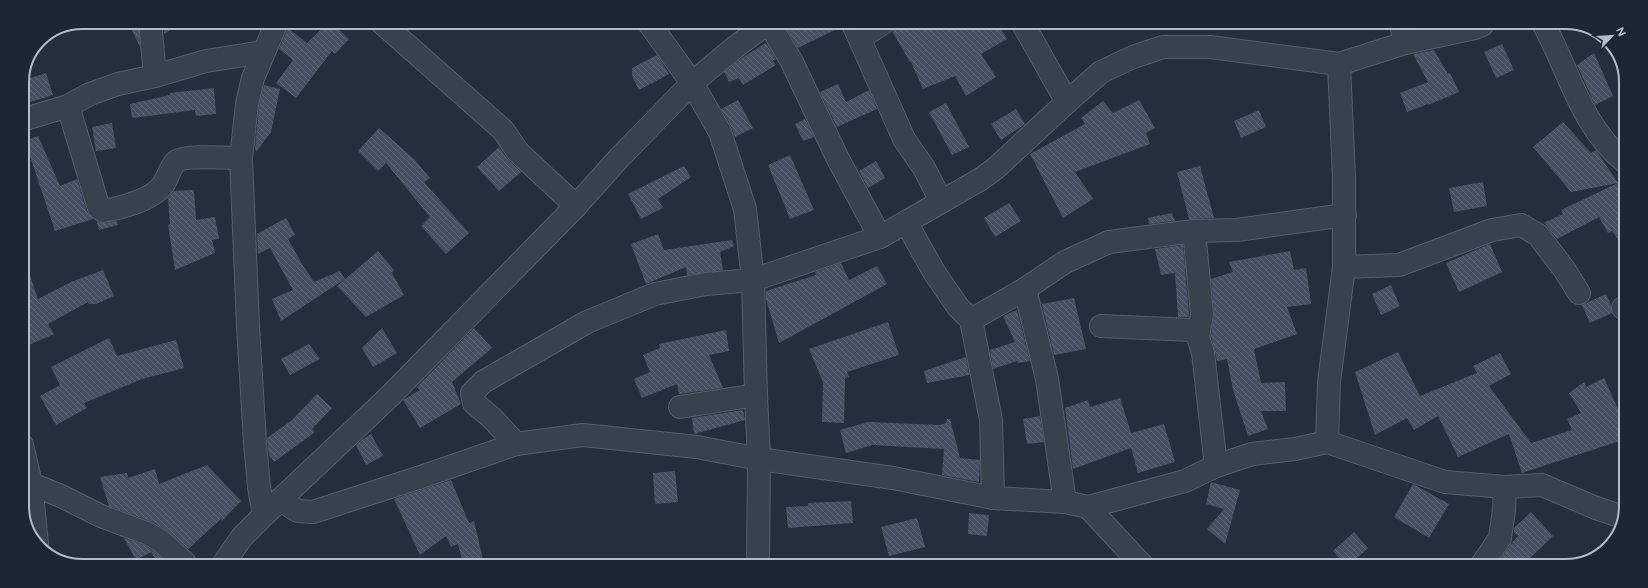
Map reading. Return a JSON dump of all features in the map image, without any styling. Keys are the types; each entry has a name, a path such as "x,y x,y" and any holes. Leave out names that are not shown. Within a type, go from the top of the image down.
{"street":[{"path":"151,29 155,76"},
{"path":"264,515 259,487 255,443 248,326 241,158 247,104 253,78 274,29"},
{"path":"389,29 502,130 518,152 576,206"},
{"path":"653,29 692,83 720,132 745,209 754,280 756,395 759,459 758,559"},
{"path":"227,559 242,537 390,396 576,206 619,158 692,83 756,29"},
{"path":"763,29 792,62 837,157 880,237"},
{"path":"1026,29 1067,102"},
{"path":"516,444 492,418 474,403 472,392 483,382 587,322 655,294 706,284 754,280 793,268 880,237 941,200 981,179 996,168 1101,72 1133,56 1163,47 1210,47 1339,64 1403,34 1463,29"},
{"path":"1546,29 1555,46 1574,93 1592,125 1619,157"},
{"path":"856,31 904,139 924,168 941,200"},
{"path":"29,118 68,106 90,94 118,84 155,76 206,61 263,52"},
{"path":"1327,442 1329,382 1344,266 1345,215 1339,64"},
{"path":"68,106 97,202 99,208 103,211 122,208 158,192 173,165 178,161 188,158 241,158"},
{"path":"971,320 1025,289 1065,262 1109,242 1194,231 1237,230 1345,215"},
{"path":"906,222 934,272 958,307 971,320 991,420 993,498"},
{"path":"1344,266 1399,265 1492,230 1521,225 1538,235 1564,269 1579,293"},
{"path":"1194,231 1202,314 1198,337"},
{"path":"1025,289 1047,379 1065,502"},
{"path":"1100,326 1192,330 1198,337 1204,353 1216,466"},
{"path":"680,407 756,395"},
{"path":"280,500 298,511 313,512 516,444 583,435 697,447 759,459 893,478 993,498 1065,502 1088,507 1185,481 1216,466 1252,454 1295,449 1327,442 1445,482 1505,487 1542,485 1596,508 1618,515"},
{"path":"29,475 36,531"},
{"path":"31,484 61,496 101,516 149,534 161,541 181,559"},
{"path":"1486,559 1500,538 1504,510 1505,487"},
{"path":"1088,507 1136,559"}],"building":[{"path":"131,29 139,29 140,47"},
{"path":"164,29 172,29 164,34"},
{"path":"288,29 307,43 322,29 338,29 349,39 335,54 332,51 296,98 276,83 293,60 279,49"},
{"path":"787,29 837,29 798,48"},
{"path":"893,29 1001,29 1007,39 981,54 996,77 966,96 955,76 923,89 911,62 892,31"},
{"path":"766,43 776,59 773,61 776,65 743,85 739,78 729,82 724,72 740,59"},
{"path":"1502,44 1514,70 1496,78 1484,52"},
{"path":"1434,50 1448,74 1450,73 1459,92 1407,112 1400,93 1428,82 1413,54"},
{"path":"1592,54 1592,56 1595,56 1613,96 1595,105 1577,65"},
{"path":"657,55 669,74 639,90 632,76 632,68"},
{"path":"46,73 53,95 30,102 29,78"},
{"path":"838,84 846,102 869,90 877,109 837,127 820,92"},
{"path":"264,85 280,89 271,132 256,152 259,106"},
{"path":"214,88 216,114 196,116 195,110 132,118 130,104 170,95 170,93"},
{"path":"738,100 753,128 735,137 731,126 721,109"},
{"path":"1139,100 1155,128 1146,133 1150,144 1075,172 1093,199 1063,218 1030,154 1085,124 1081,118 1103,101 1113,113"},
{"path":"946,103 969,147 952,155 929,112"},
{"path":"1016,109 1025,124 1001,140 991,124"},
{"path":"1259,110 1266,127 1241,138 1234,121"},
{"path":"805,119 814,137 803,141 795,124"},
{"path":"1563,122 1591,153 1596,150 1618,183 1571,192 1533,147"},
{"path":"112,123 116,148 96,151 92,127"},
{"path":"379,128 414,159 430,178 424,182 469,233 446,254 421,226 430,217 386,163 378,171 358,151"},
{"path":"38,136 60,186 77,179 87,212 93,219 55,231 29,153 29,139"},
{"path":"499,147 509,161 521,172 499,191 477,167"},
{"path":"790,155 814,210 790,219 768,165"},
{"path":"876,161 885,178 868,188 859,171"},
{"path":"684,166 691,177 658,199 663,208 641,219 628,194"},
{"path":"1200,166 1214,218 1189,219 1177,172"},
{"path":"1483,182 1487,206 1454,212 1449,188"},
{"path":"1619,182 1619,240 1612,231 1608,233 1599,217 1557,239 1544,223 1563,214 1561,210"},
{"path":"194,190 196,220 215,217 219,239 212,240 215,253 175,270 168,225 170,224 168,198 174,191"},
{"path":"1009,203 1021,221 995,237 984,218"},
{"path":"1172,213 1175,221 1149,224 1148,218"},
{"path":"286,218 295,235 288,239 314,282 340,271 345,279 281,321 272,299 293,290 270,248 258,254 257,234"},
{"path":"117,221 118,225 99,230 97,222 105,223"},
{"path":"658,234 664,250 732,240 734,246 720,252 723,270 687,275 686,267 646,284 631,244"},
{"path":"1490,244 1502,272 1459,292 1446,263"},
{"path":"1183,245 1189,317 1178,317 1175,273 1161,275 1155,249"},
{"path":"378,251 394,270 392,273 404,295 366,317 337,286"},
{"path":"1290,251 1294,270 1306,268 1311,304 1287,307 1297,334 1254,349 1261,383 1285,382 1286,411 1261,411 1268,429 1248,436 1233,390 1227,359 1217,361 1211,336 1214,313 1211,279 1233,272 1229,262"},
{"path":"841,263 849,280 877,266 887,284 779,343 766,299 766,291 816,275 815,272"},
{"path":"103,270 114,296 96,304 88,304 88,302 48,324 54,334 29,345 29,273 38,299 71,282"},
{"path":"1391,285 1400,306 1381,315 1372,294"},
{"path":"1606,294 1611,305 1612,313 1590,323 1582,305"},
{"path":"1074,298 1086,349 1054,355 1041,301 1043,304"},
{"path":"1017,310 1030,361 1018,363 1017,361 993,369 990,350 1015,342 1003,316"},
{"path":"888,322 899,355 847,372 849,377 845,378 844,423 822,422 823,382 809,349"},
{"path":"382,328 397,353 373,367 362,348"},
{"path":"474,328 492,348 452,382 461,404 420,428 403,400 420,390 417,387"},
{"path":"726,330 729,351 709,355 723,388 679,394 677,384 642,398 634,379 650,372 643,355 660,348 659,344"},
{"path":"109,338 117,356 176,340 184,368 142,379 84,403 87,408 56,425 40,396 60,385 51,367"},
{"path":"309,344 320,359 290,375 281,359"},
{"path":"1398,352 1420,396 1477,373 1473,366 1500,353 1511,374 1489,386 1531,443 1572,430 1567,419 1581,413 1569,393 1584,382 1586,387 1604,378 1618,409 1619,408 1619,441 1522,473 1509,434 1458,457 1438,416 1414,430 1407,418 1375,435 1355,372"},
{"path":"966,357 969,375 927,383 924,371"},
{"path":"317,394 332,408 312,429 315,432 274,462 269,455 267,438 291,421"},
{"path":"1120,398 1131,433 1164,424 1175,462 1138,473 1131,448 1073,469 1065,408 1088,400 1090,407"},
{"path":"743,410 745,420 694,434 692,418"},
{"path":"1040,416 1044,442 1027,444 1023,419"},
{"path":"947,419 950,419 960,458 980,460 979,482 942,475 944,449 872,445 846,453 840,430 868,422 940,425 946,423"},
{"path":"371,434 383,456 366,465 356,445"},
{"path":"207,465 241,501 222,521 221,519 188,549 169,532 155,523 109,506 100,477 127,473 128,478 155,469 159,484"},
{"path":"675,471 678,502 655,504 653,473"},
{"path":"451,480 469,523 474,521 483,559 462,559 458,544 451,547 446,536 420,555 394,499"},
{"path":"1211,482 1240,490 1225,544 1207,529 1224,509 1206,504"},
{"path":"1413,484 1449,504 1429,538 1394,517"},
{"path":"851,501 853,523 788,528 786,507 808,506 808,503"},
{"path":"1531,512 1553,536 1529,559 1501,559 1518,536 1514,532 1514,528"},
{"path":"969,513 989,515 987,536 968,534"},
{"path":"917,518 925,547 889,556 881,527"},
{"path":"1354,532 1368,548 1356,559 1340,559 1333,551"},
{"path":"124,538 144,545 154,551 163,559 155,559 151,552 135,559"}]}
